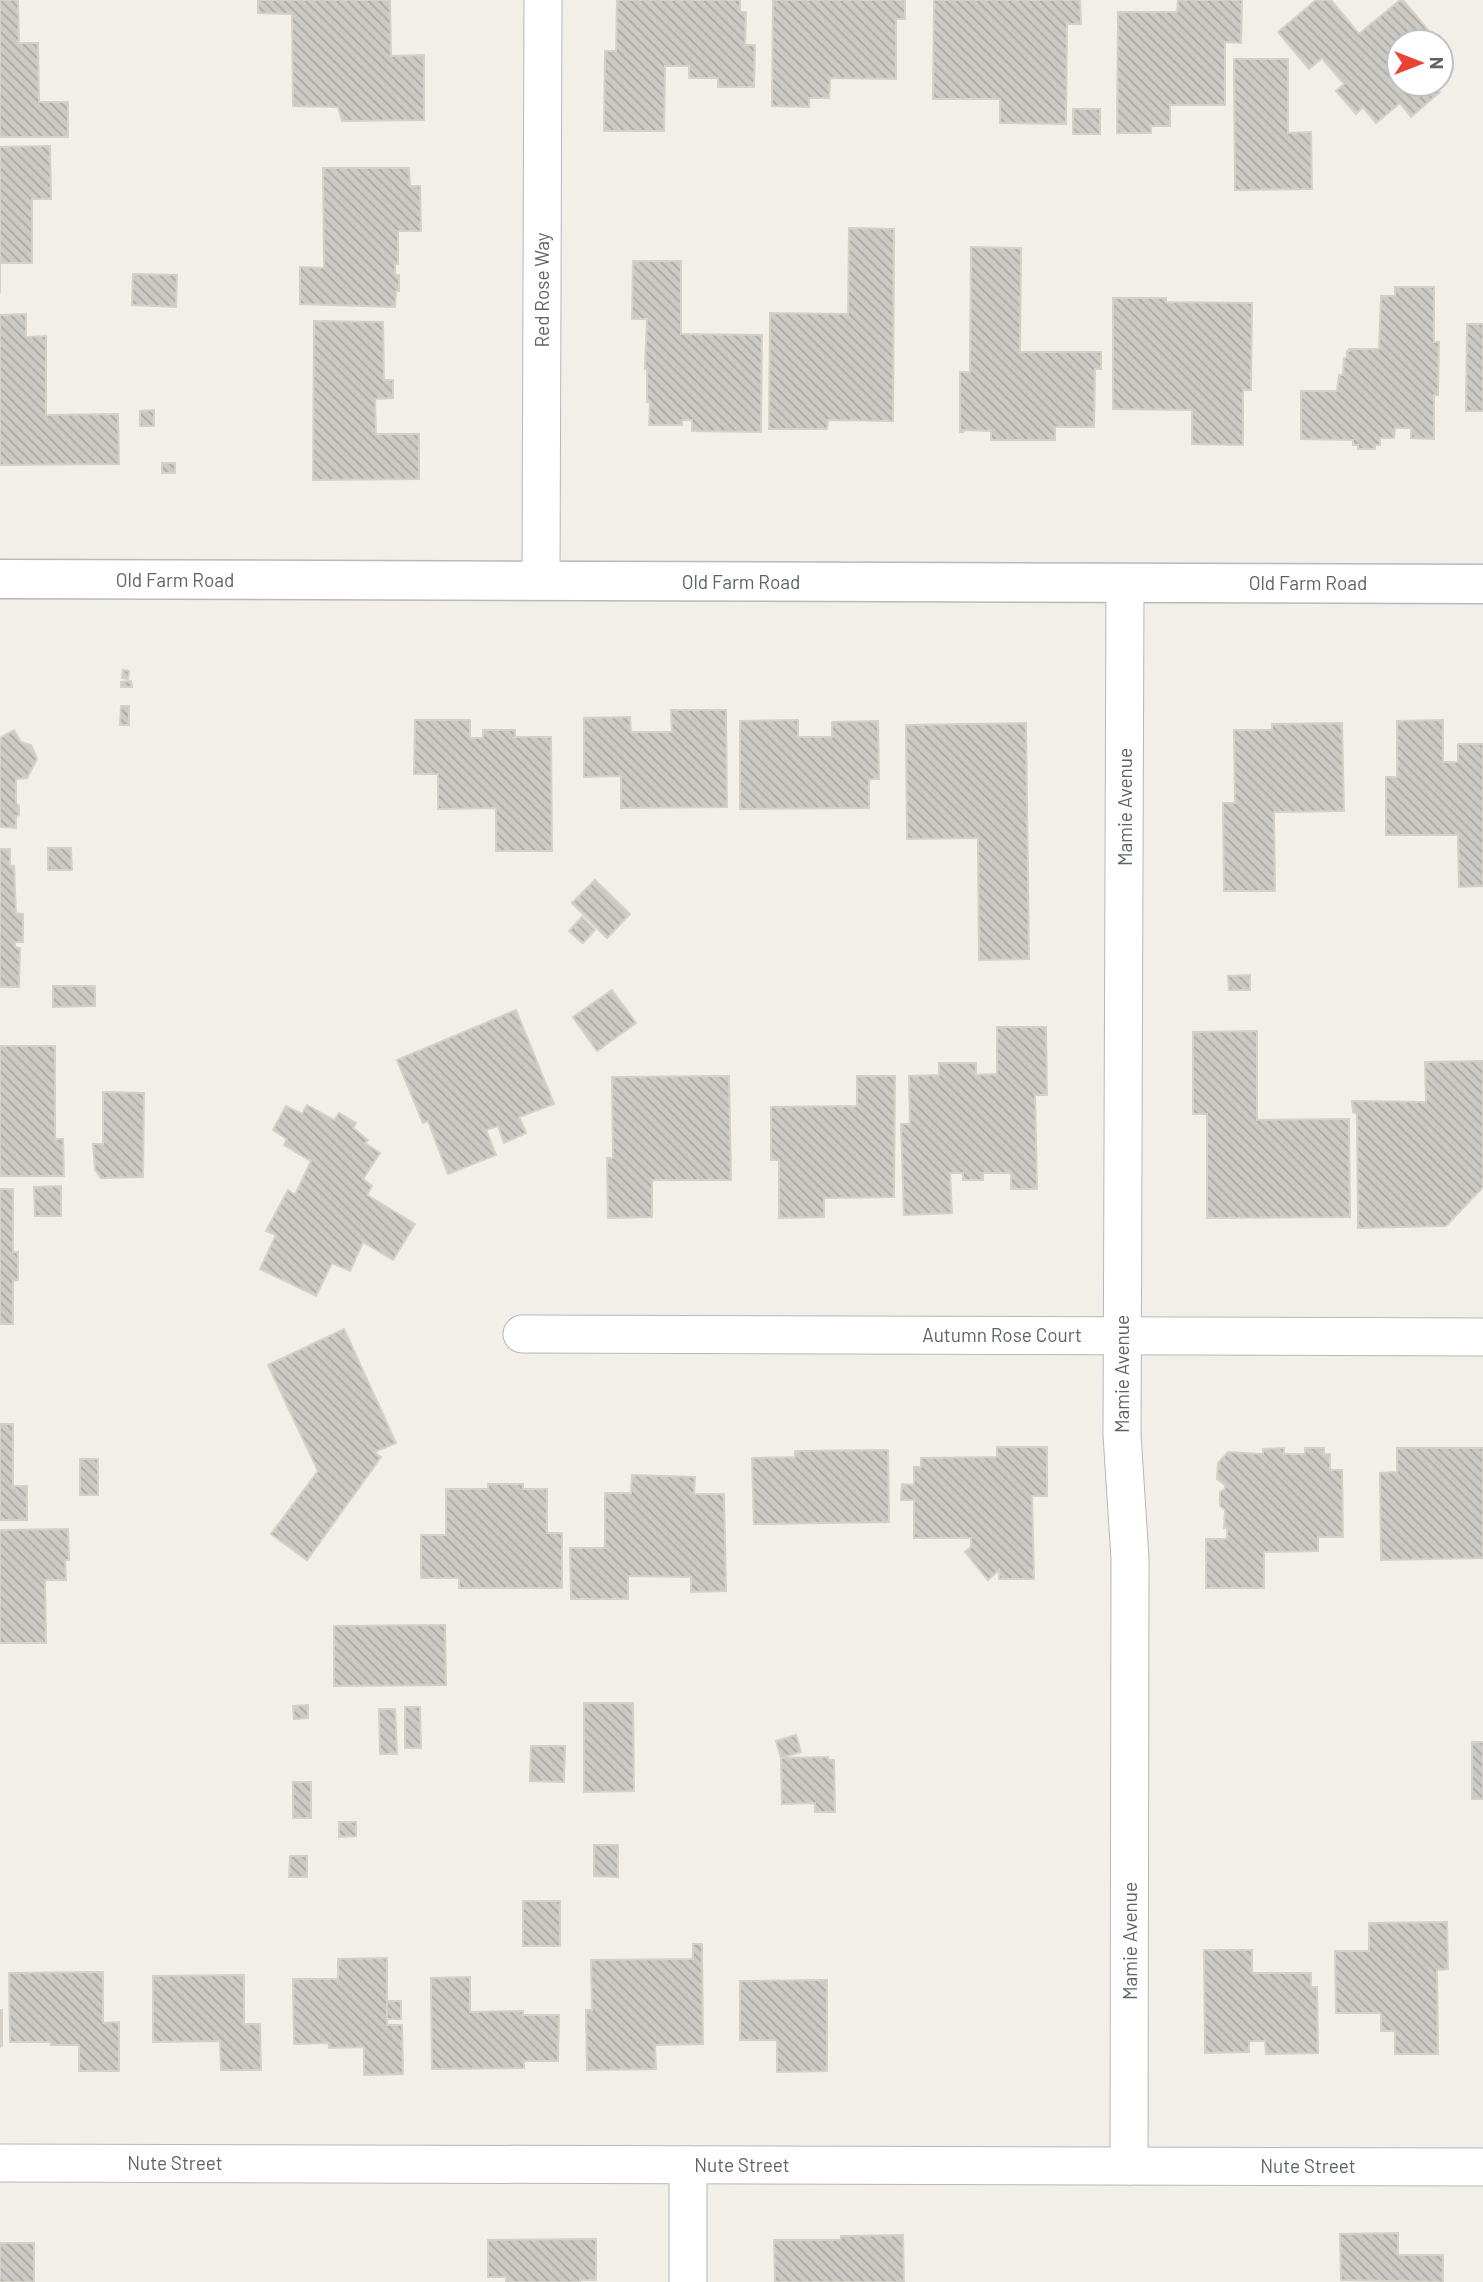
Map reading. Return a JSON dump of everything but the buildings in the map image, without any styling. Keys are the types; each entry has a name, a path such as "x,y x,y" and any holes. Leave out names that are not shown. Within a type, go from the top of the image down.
{"street":[{"name":"Red Rose Way","path":"541,581 543,0"},
{"name":"Old Farm Road","path":"0,579 1483,584"},
{"name":"Mamie Avenue","path":"1125,583 1122,1435 1130,1558 1129,2166"},
{"name":"Autumn Rose Court","path":"522,1334 1483,1337"},
{"name":"Nute Street","path":"0,2163 1483,2167"},
{"path":"688,2165 688,2282"}]}
